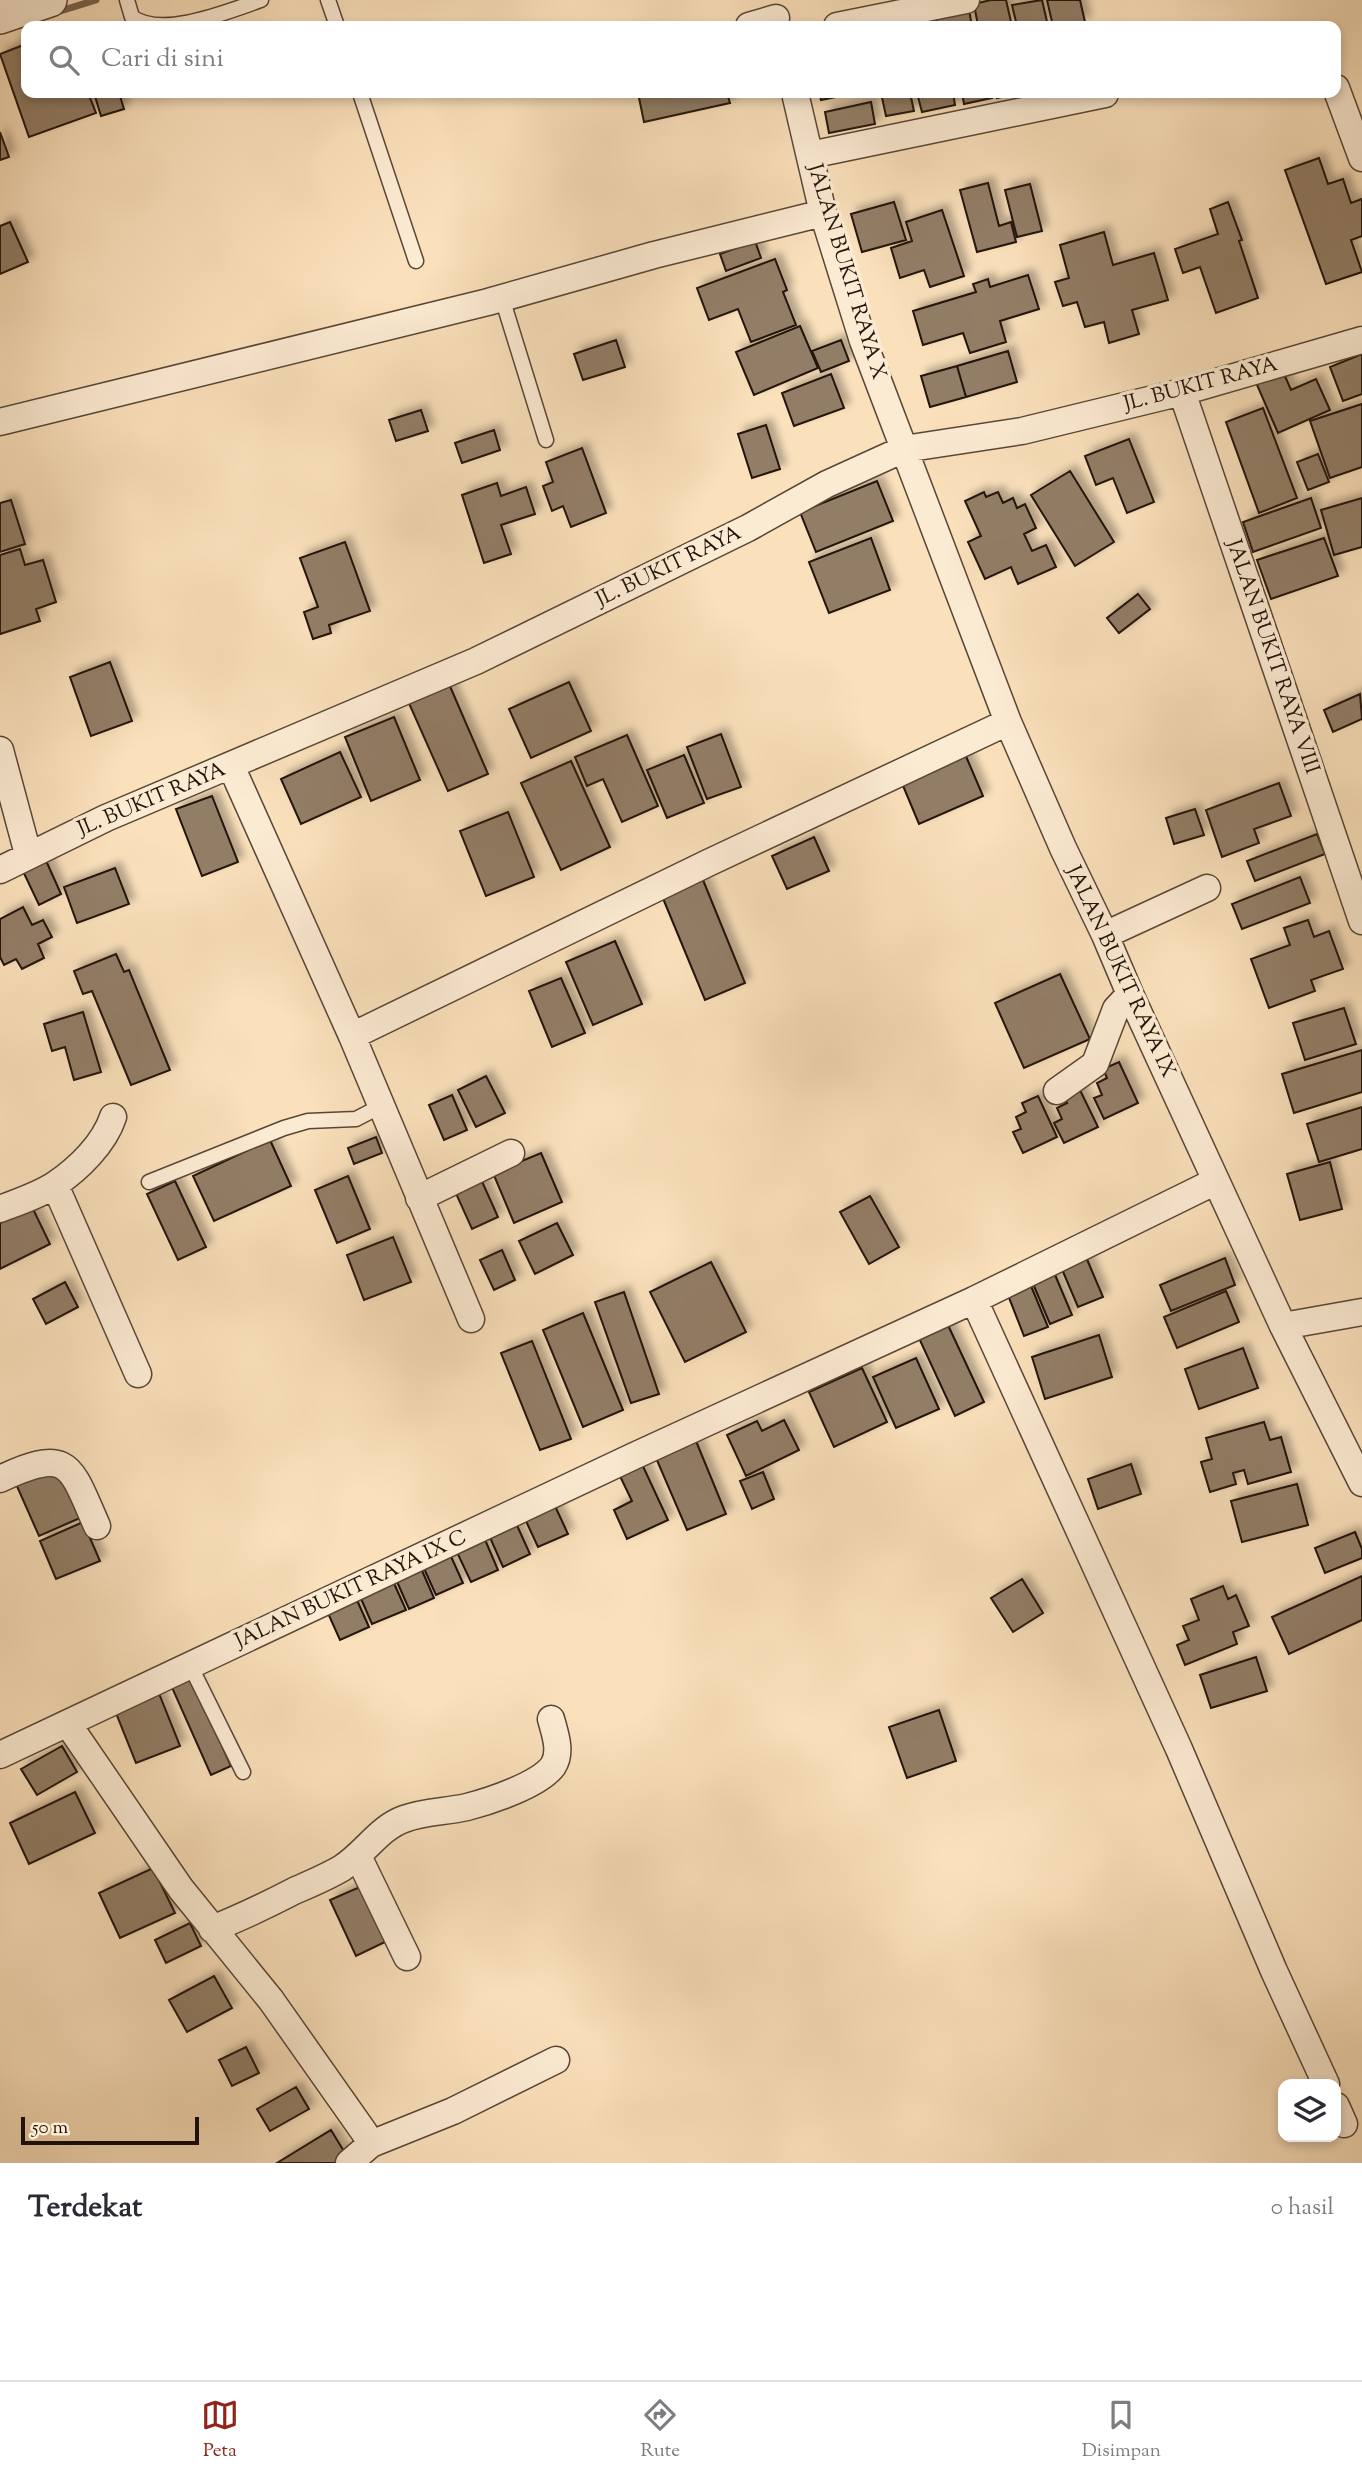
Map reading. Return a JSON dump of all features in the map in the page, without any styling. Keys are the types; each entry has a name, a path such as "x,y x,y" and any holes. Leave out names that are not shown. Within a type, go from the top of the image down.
{"street":[{"path":"0,17 50,0"},
{"path":"862,21 966,0"},
{"path":"1346,96 1362,158"},
{"name":"JALAN BUKIT RAYA X","path":"796,98 823,213 863,341 904,449"},
{"path":"810,155 1086,98"},
{"path":"0,422 502,298 654,255 823,213"},
{"name":"JL. BUKIT RAYA","path":"0,870 106,818 476,661 736,534 827,484 904,449 1022,431 1182,392 1362,340"},
{"name":"JALAN BUKIT RAYA VIII","path":"1182,392 1362,921"},
{"name":"JALAN BUKIT RAYA IX","path":"904,449 1008,722 1063,848 1283,1326 1362,1483"},
{"path":"352,1037 708,863 1008,722"},
{"path":"0,750 28,854"},
{"path":"231,766 352,1037 471,1319"},
{"path":"1105,935 1207,888"},
{"path":"1057,1091 1095,1064 1116,1009 1130,994"},
{"path":"0,1209 55,1185 100,1142 113,1117"},
{"path":"419,1198 511,1153"},
{"name":"JALAN BUKIT RAYA IX C","path":"0,1755 634,1456 974,1300 1216,1181"},
{"path":"55,1185 138,1374"},
{"path":"974,1300 1179,1749 1274,1972 1324,2079"},
{"path":"1283,1326 1362,1312"},
{"path":"0,1479 38,1463 54,1462 65,1465 75,1475 97,1526"},
{"path":"212,1929 323,1878 358,1856 382,1832 403,1819 424,1813 464,1808 540,1778 557,1757 557,1742 551,1719"},
{"path":"68,1724 181,1889 271,2000 371,2144"},
{"path":"358,1856 407,1957"},
{"path":"349,2163 371,2144 453,2111 555,2060"}],"lane":[{"path":"127,0 132,17 139,21"},
{"path":"197,21 261,0"},
{"path":"328,0 335,21"},
{"path":"362,98 416,261"},
{"path":"502,298 546,440"},
{"path":"149,1182 284,1128 308,1121 356,1119 381,1106"},
{"path":"191,1667 243,1772"}],"building":[{"path":"1006,0 1011,21 977,21 974,4"},
{"path":"1042,0 1047,21 1016,21 1012,5"},
{"path":"1047,0 1080,0 1085,21 1052,21"},
{"path":"968,5 971,21 937,21 935,13"},
{"path":"925,13 927,21 910,21"},
{"path":"21,46 21,98 90,98 96,113 29,137 0,54"},
{"path":"96,98 121,98 124,109 101,116"},
{"path":"639,98 728,98 730,103 644,122"},
{"path":"882,98 911,98 914,111 886,116"},
{"path":"918,98 954,98 955,105 922,112"},
{"path":"963,98 992,98 964,104"},
{"path":"871,102 875,124 829,133 825,112"},
{"path":"0,132 9,157 0,160"},
{"path":"1319,158 1328,184 1343,179 1351,203 1362,199 1362,236 1351,240 1362,272 1326,284 1285,170"},
{"path":"988,183 999,226 1011,222 1016,242 977,252 960,190"},
{"path":"1030,184 1042,231 1017,237 1005,190"},
{"path":"894,202 906,240 862,252 851,214"},
{"path":"1228,202 1258,298 1216,313 1200,267 1183,273 1175,249 1218,234 1210,209"},
{"path":"942,210 964,276 930,287 924,270 900,278 891,248 912,241 906,222"},
{"path":"10,222 28,262 0,274 0,226"},
{"path":"1104,232 1113,265 1154,253 1168,300 1132,310 1139,334 1109,343 1104,322 1085,327 1077,302 1063,306 1055,282 1069,278 1060,245"},
{"path":"755,241 761,258 726,271 720,254"},
{"path":"775,259 787,290 783,292 796,325 751,342 738,309 709,320 697,288"},
{"path":"1028,275 1039,309 1000,321 1006,342 970,353 963,333 923,345 913,311 976,292 973,284 988,279 990,287"},
{"path":"800,326 818,368 754,395 736,352"},
{"path":"616,340 625,367 583,380 574,354"},
{"path":"841,340 849,361 821,372 812,351"},
{"path":"1008,351 1017,382 966,397 957,366"},
{"path":"1362,354 1362,394 1343,401 1330,367"},
{"path":"957,366 966,397 930,407 921,376"},
{"path":"1281,367 1291,390 1316,379 1330,410 1278,433 1254,378"},
{"path":"831,374 844,408 794,426 782,393"},
{"path":"1362,404 1362,467 1330,478 1310,421"},
{"path":"1263,408 1297,498 1259,513 1226,422"},
{"path":"421,410 428,431 396,441 389,420"},
{"path":"766,425 780,469 752,478 738,434"},
{"path":"494,430 500,450 462,463 455,443"},
{"path":"1129,439 1154,502 1127,513 1113,478 1096,485 1085,456"},
{"path":"582,448 606,513 571,527 563,506 552,511 543,486 553,482 546,462"},
{"path":"1318,454 1329,482 1308,490 1297,462"},
{"path":"1070,471 1114,542 1075,566 1031,495"},
{"path":"877,481 893,521 816,552 800,512"},
{"path":"497,483 501,496 526,487 535,514 501,525 511,554 484,563 462,495"},
{"path":"984,492 986,497 998,492 1003,503 1013,498 1017,508 1025,504 1036,528 1024,534 1032,551 1046,545 1056,567 1018,584 1011,567 985,579 968,542 981,536 965,501"},
{"path":"1311,498 1321,528 1253,552 1243,522"},
{"path":"1362,498 1362,547 1334,555 1321,510"},
{"path":"11,500 25,544 0,552 0,503"},
{"path":"871,538 890,590 829,613 809,562"},
{"path":"1324,538 1338,576 1271,599 1257,560"},
{"path":"345,542 370,611 329,625 331,633 313,639 304,612 318,607 300,558"},
{"path":"20,549 25,565 43,560 56,602 36,609 40,621 0,634 0,555"},
{"path":"1138,594 1150,609 1119,633 1107,618"},
{"path":"110,662 132,721 91,736 70,677"},
{"path":"569,682 591,731 531,758 509,709"},
{"path":"449,684 488,774 448,791 408,701"},
{"path":"1360,694 1362,719 1333,732 1324,710"},
{"path":"394,717 420,780 371,801 345,737"},
{"path":"721,734 741,787 707,799 687,747"},
{"path":"627,735 658,806 622,822 603,779 587,786 575,757"},
{"path":"340,752 361,797 301,824 281,779"},
{"path":"965,754 983,796 919,824 901,781"},
{"path":"684,755 704,803 667,818 647,770"},
{"path":"571,761 610,847 561,870 521,783"},
{"path":"1279,783 1291,816 1254,829 1259,843 1222,857 1206,810"},
{"path":"212,796 238,862 202,876 176,809"},
{"path":"1195,809 1204,835 1174,844 1166,818"},
{"path":"508,812 534,877 486,896 460,831"},
{"path":"1317,834 1325,854 1255,881 1247,861"},
{"path":"814,837 829,871 787,889 772,856"},
{"path":"44,856 61,894 39,905 21,867"},
{"path":"115,868 129,904 77,923 64,887"},
{"path":"1300,877 1310,903 1242,929 1232,904"},
{"path":"703,880 745,983 705,1000 662,896"},
{"path":"23,907 32,925 43,920 52,937 38,944 44,958 22,969 16,959 4,965 0,957 0,919"},
{"path":"1308,920 1314,937 1329,931 1343,969 1311,980 1315,991 1269,1008 1251,959 1290,945 1284,928"},
{"path":"615,941 642,1004 593,1025 566,962"},
{"path":"116,954 124,972 129,970 170,1070 131,1085 92,991 83,994 74,971"},
{"path":"1060,974 1090,1039 1024,1068 995,1003"},
{"path":"561,978 585,1033 552,1047 529,991"},
{"path":"1344,1008 1356,1044 1305,1060 1293,1023"},
{"path":"83,1012 101,1072 74,1080 65,1047 52,1051 44,1024"},
{"path":"1362,1050 1362,1092 1294,1113 1282,1074"},
{"path":"1119,1062 1138,1103 1104,1119 1094,1098 1102,1095 1097,1083 1107,1078 1103,1069"},
{"path":"486,1076 505,1113 476,1127 458,1090"},
{"path":"1078,1086 1098,1127 1064,1143 1054,1123 1062,1119 1057,1108 1067,1103 1063,1094"},
{"path":"452,1095 467,1130 444,1140 429,1105"},
{"path":"1038,1096 1057,1137 1023,1153 1013,1132 1021,1129 1016,1117 1026,1112 1022,1103"},
{"path":"1362,1107 1362,1149 1319,1162 1307,1124"},
{"path":"376,1137 382,1153 354,1164 348,1148"},
{"path":"270,1140 291,1186 214,1221 193,1176"},
{"path":"541,1153 562,1202 514,1223 493,1173"},
{"path":"1330,1162 1342,1209 1300,1220 1287,1174"},
{"path":"348,1176 370,1229 337,1243 315,1190"},
{"path":"480,1177 498,1217 472,1229 454,1189"},
{"path":"175,1181 206,1247 178,1260 147,1194"},
{"path":"870,1196 899,1247 869,1264 840,1212"},
{"path":"32,1207 50,1244 0,1269 0,1223"},
{"path":"557,1223 573,1255 535,1274 519,1241"},
{"path":"393,1237 411,1282 364,1300 347,1255"},
{"path":"502,1250 515,1280 494,1290 480,1260"},
{"path":"1086,1257 1103,1297 1078,1307 1061,1267"},
{"path":"1225,1258 1235,1285 1171,1311 1160,1285"},
{"path":"711,1262 746,1332 685,1362 650,1292"},
{"path":"1053,1270 1072,1315 1050,1324 1031,1279"},
{"path":"1029,1281 1048,1327 1024,1336 1006,1290"},
{"path":"65,1282 78,1307 46,1324 33,1299"},
{"path":"1226,1291 1239,1322 1177,1348 1164,1317"},
{"path":"624,1292 659,1394 631,1403 595,1302"},
{"path":"583,1313 623,1410 583,1427 543,1330"},
{"path":"947,1323 984,1402 955,1416 918,1336"},
{"path":"1099,1335 1112,1377 1045,1399 1032,1357"},
{"path":"532,1341 571,1439 540,1450 501,1353"},
{"path":"1243,1348 1258,1388 1199,1409 1185,1369"},
{"path":"916,1358 939,1409 896,1428 873,1377"},
{"path":"862,1368 887,1422 834,1447 809,1392"},
{"path":"784,1420 799,1450 746,1476 727,1435 757,1421 762,1431"},
{"path":"1264,1422 1270,1440 1281,1437 1291,1472 1248,1484 1244,1470 1233,1473 1236,1484 1210,1492 1201,1462 1212,1459 1206,1438"},
{"path":"696,1441 726,1514 687,1530 656,1458"},
{"path":"641,1462 668,1520 627,1539 614,1510 632,1501 618,1472"},
{"path":"1131,1464 1141,1494 1098,1509 1088,1479"},
{"path":"57,1466 80,1518 39,1536 16,1484"},
{"path":"763,1472 774,1499 752,1509 740,1481"},
{"path":"1297,1484 1308,1525 1242,1542 1231,1501"},
{"path":"555,1506 568,1534 538,1547 525,1519"},
{"path":"515,1521 530,1554 503,1567 488,1533"},
{"path":"83,1522 100,1561 56,1579 40,1541"},
{"path":"1355,1532 1362,1549 1362,1558 1325,1573 1315,1548"},
{"path":"483,1535 498,1570 471,1582 455,1548"},
{"path":"449,1552 463,1583 436,1595 422,1564"},
{"path":"420,1566 434,1598 409,1609 395,1577"},
{"path":"1362,1576 1362,1620 1289,1654 1272,1617"},
{"path":"392,1579 406,1610 372,1624 359,1594"},
{"path":"1022,1579 1043,1613 1013,1632 991,1598"},
{"path":"1223,1586 1228,1599 1236,1595 1249,1626 1233,1632 1237,1644 1185,1665 1177,1645 1189,1640 1183,1626 1199,1620 1191,1599"},
{"path":"356,1598 369,1627 340,1640 327,1611"},
{"path":"1256,1657 1267,1691 1211,1708 1200,1675"},
{"path":"190,1674 231,1766 211,1775 170,1683"},
{"path":"158,1691 180,1746 136,1763 114,1708"},
{"path":"939,1710 956,1761 907,1778 889,1727"},
{"path":"62,1746 77,1772 37,1795 21,1769"},
{"path":"75,1792 95,1833 29,1864 10,1823"},
{"path":"153,1868 175,1913 120,1938 99,1893"},
{"path":"362,1886 387,1941 356,1956 330,1900"},
{"path":"190,1923 201,1946 166,1963 155,1940"},
{"path":"214,1976 232,2008 187,2032 169,2000"},
{"path":"246,2047 259,2073 232,2086 219,2060"},
{"path":"296,2087 309,2109 270,2131 257,2109"},
{"path":"331,2130 348,2158 340,2163 277,2163"}],"waterway":[{"path":"54,13 96,0"}]}
